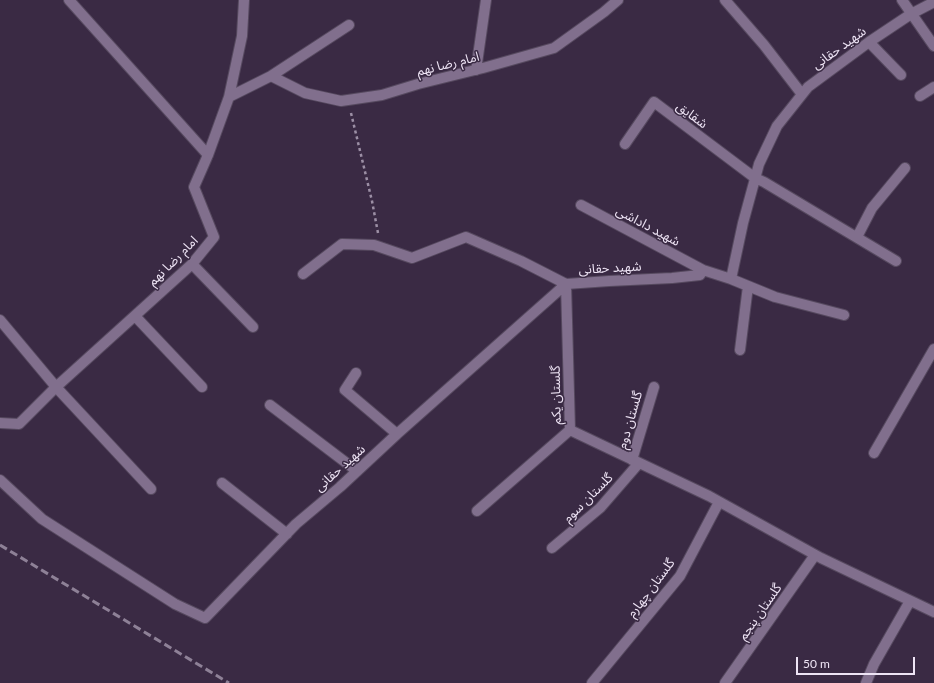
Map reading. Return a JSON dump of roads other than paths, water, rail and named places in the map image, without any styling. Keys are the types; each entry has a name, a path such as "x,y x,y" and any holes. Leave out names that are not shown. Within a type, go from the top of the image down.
{"street":[{"path":"69,0 208,155"},
{"name":"امام رضا نهم","path":"0,423 19,424 56,387 192,264 214,237 194,187 208,155 229,97 242,36 244,0"},
{"path":"476,70 486,0"},
{"name":"امام رضا نهم","path":"271,76 306,93 341,101 382,95 554,48 618,0"},
{"path":"725,0 764,45 801,93"},
{"path":"902,0 934,46"},
{"name":"شهید حقانی","path":"731,279 759,164 777,126 801,93 869,42 911,14 934,2"},
{"path":"229,97 271,76 349,25"},
{"path":"869,42 901,75"},
{"path":"920,96 934,87"},
{"name":"شقایق","path":"625,144 654,102 755,178"},
{"path":"857,238 872,208 905,168"},
{"path":"755,178 896,261"},
{"name":"شهید داداشی","path":"581,205 703,270"},
{"path":"303,274 342,244 374,245 412,258 466,237 521,260 566,284"},
{"path":"192,264 253,327"},
{"path":"703,270 775,296 844,315"},
{"name":"شهید حقانی","path":"0,480 42,519 175,604 205,618 296,524 357,472 397,434 566,284 672,278 700,275 703,270"},
{"name":"گلستان یکم","path":"477,511 570,430 566,284"},
{"path":"740,350 748,286"},
{"path":"135,316 202,387"},
{"path":"0,320 56,387 151,489"},
{"path":"874,453 934,349"},
{"path":"356,373 344,390 397,434"},
{"name":"گلستان دوم","path":"635,461 654,387"},
{"path":"270,405 357,472"},
{"path":"570,430 719,502 815,555 934,612"},
{"name":"گلستان سوم","path":"552,548 600,508 635,461"},
{"path":"222,483 287,534"},
{"name":"گلستان چهارم","path":"592,683 680,576 719,502"},
{"name":"گلستان پنجم","path":"725,683 815,555"},
{"path":"866,683 874,664 910,600"}],"railway":[{"path":"0,545 229,683"}]}
